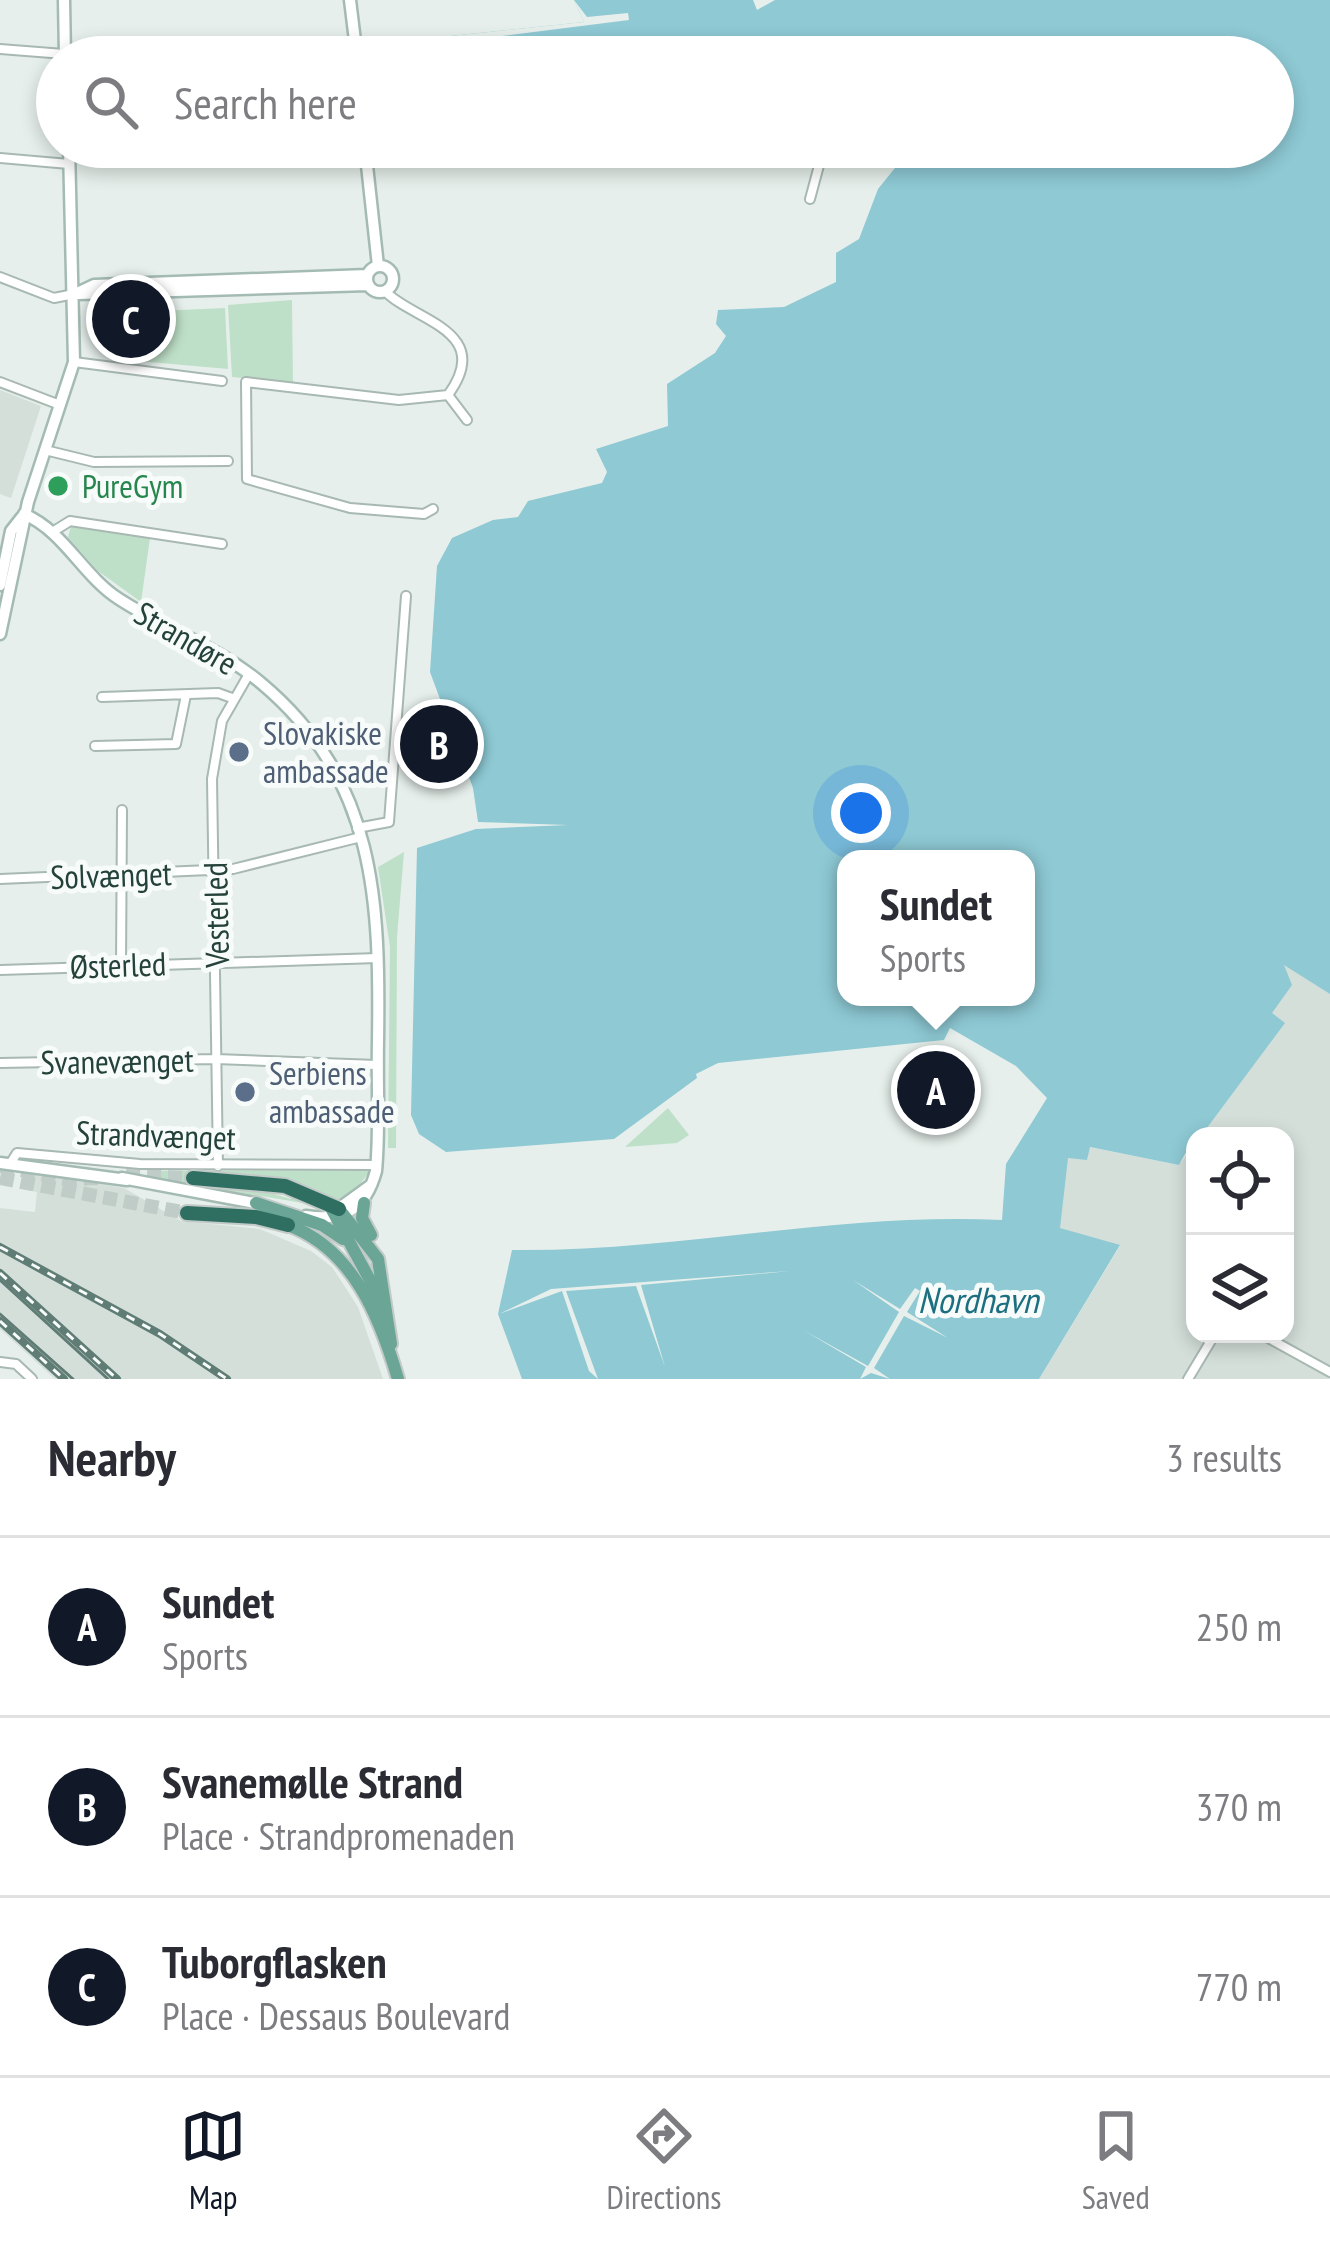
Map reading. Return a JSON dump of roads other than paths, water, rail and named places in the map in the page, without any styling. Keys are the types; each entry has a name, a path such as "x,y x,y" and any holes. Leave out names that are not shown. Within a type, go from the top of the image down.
{"highway":[{"path":"187,1183 285,1186 338,1212"},
{"path":"187,1213 287,1217"}],"main road":[{"path":"256,1203 322,1225 350,1244"},
{"path":"364,1203 362,1218 378,1259 371,1281 391,1352"},
{"path":"338,1212 378,1259"},
{"path":"338,1212 371,1281 398,1379"},
{"path":"287,1217 371,1281"}],"street":[{"path":"62,0 64,36"},
{"path":"350,0 354,36"},
{"path":"0,49 36,52"},
{"path":"0,158 36,161"},
{"path":"0,634 24,514 74,362 69,168"},
{"path":"367,168 371,275 385,291 437,320 452,336 459,370 448,395"},
{"path":"810,200 818,168"},
{"path":"0,277 54,298 392,275 385,291"},
{"path":"74,362 222,381"},
{"path":"0,382 62,406"},
{"path":"433,508 424,514 350,508 247,478 246,382 399,400 448,395"},
{"path":"448,395 466,420"},
{"path":"45,450 94,462 228,461"},
{"path":"0,585 11,531 24,514"},
{"name":"Strandøre","path":"24,514 54,531 111,594 249,674 303,724 335,774 360,831 375,890 377,1165 364,1203"},
{"path":"54,531 70,521 222,544"},
{"path":"360,831 389,822 406,596"},
{"name":"Vesterled","path":"218,1166 214,762 232,698 249,674"},
{"path":"95,746 176,744 186,695"},
{"path":"102,697 232,698"},
{"path":"121,966 122,810"},
{"name":"Solvænget","path":"0,879 216,871 360,831"},
{"name":"Østerled","path":"0,970 379,958"},
{"name":"Svanevænget","path":"0,1063 216,1059 377,1065"},
{"name":"Strandvænget","path":"5,1164 17,1153 218,1166 377,1165"},
{"name":"Strandvænget","path":"5,1164 187,1183 287,1217 338,1212"},
{"path":"338,1212 373,1183"},
{"path":"338,1212 364,1203"},
{"path":"1188,1379 1210,1343"},
{"path":"1278,1343 1330,1372"},
{"path":"0,1362 16,1364 32,1379"}],"water":[{"name":"Nordhavn","path":"574,0 753,0 757,10 775,0 1330,0 1330,994 1284,965 1292,985 1272,1013 1285,1023 1208,1127 1186,1127 1186,1152 1179,1165 1090,1147 1087,1160 1068,1158 1060,1228 1120,1245 1039,1379 522,1379 498,1314 512,1250 635,1245 879,1222 1002,1220 1006,1164 1047,1098 1016,1066 950,1028 944,1040 718,1063 696,1074 697,1078 614,1139 446,1152 419,1134 411,1115 417,848 476,829 568,825 478,822 473,788 430,672 437,566 452,538 493,520 518,517 528,501 602,483 607,472 596,449 668,426 667,384 715,353 726,336 716,324 718,310 784,307 836,282 836,253 859,239 878,189 895,168 1294,168 1294,36 450,36 584,22"}],"tunnel":[{"path":"1,1166 64,1179 98,1178"},
{"path":"126,1176 193,1178"},
{"path":"0,1178 187,1213"}],"tram line":[{"path":"0,1280 108,1379"},
{"path":"0,1314 73,1379"}],"railway":[{"path":"0,1247 160,1334 227,1379"},
{"path":"0,1273 117,1379"},
{"path":"0,1321 64,1379"}],"place":[{"name":"Tuborgflasken","path":"131,319"},
{"name":"PureGym","path":"58,486"},
{"name":"Svanemølle Strand","path":"439,744"},
{"name":"Slovakiske ambassade","path":"239,752"},
{"name":"Sundet","path":"936,1090"},
{"name":"Serbiens ambassade","path":"245,1092"}]}
